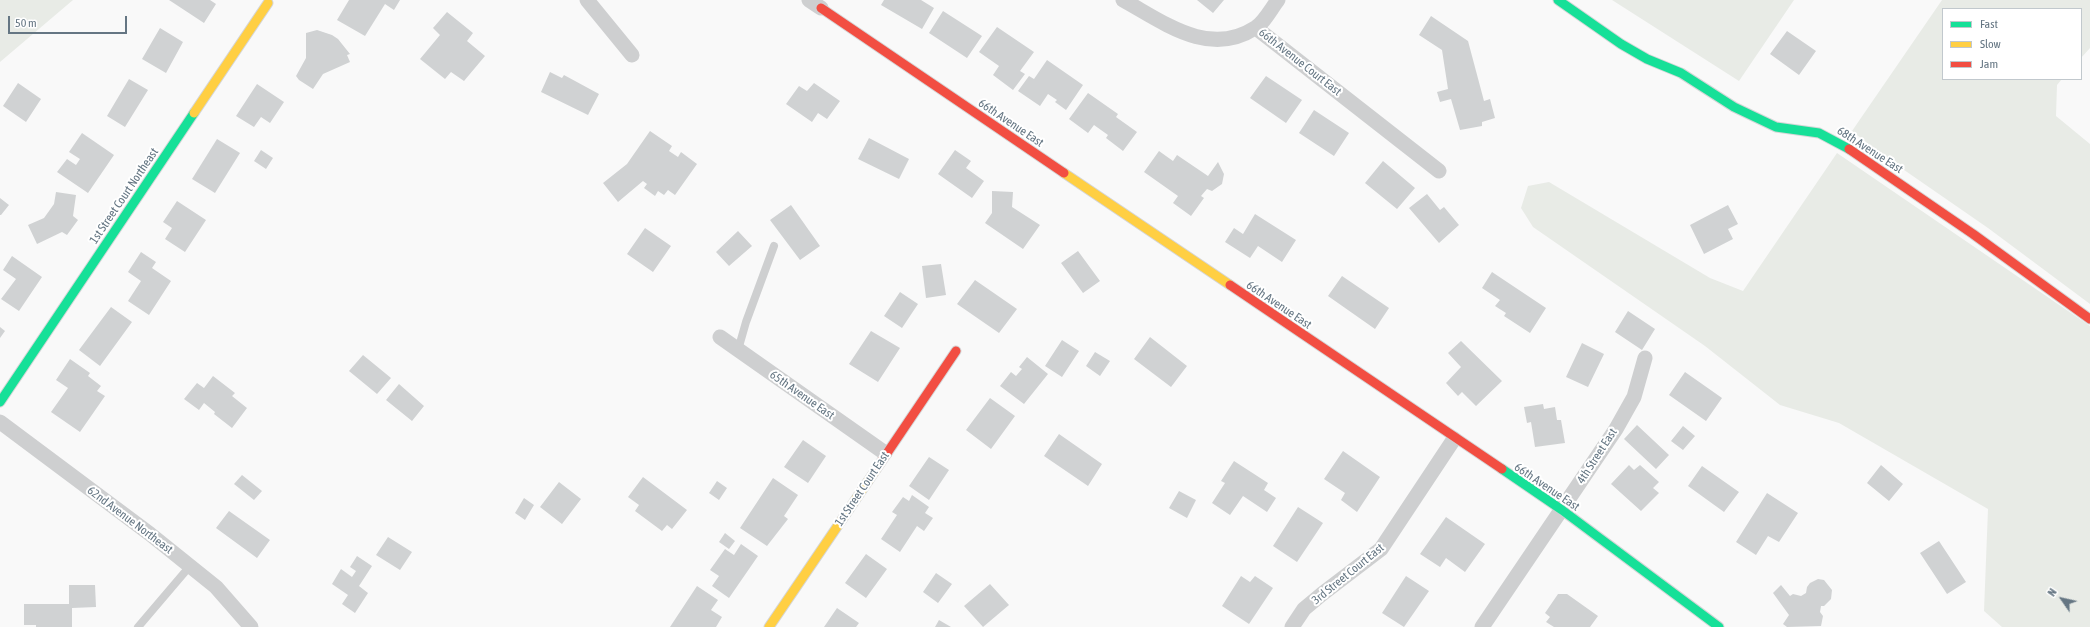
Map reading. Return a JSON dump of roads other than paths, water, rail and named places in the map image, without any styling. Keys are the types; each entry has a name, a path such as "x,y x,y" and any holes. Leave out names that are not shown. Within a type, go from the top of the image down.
{"street":[{"path":"587,0 632,55"},
{"name":"66th Avenue Court East","path":"1123,0 1195,38 1211,40 1229,39 1256,28 1439,171"},
{"path":"1256,28 1278,0"},
{"name":"68th Avenue East","path":"1558,0 1621,44 1647,59 1681,74 1734,107 1776,127 1819,133 1844,145 1973,234 2090,319"},
{"name":"1st Street Court Northeast","path":"0,402 268,3"},
{"name":"66th Avenue East","path":"815,4 1454,439 1562,510 1719,627"},
{"name":"65th Avenue East","path":"720,337 885,454"},
{"name":"1st Street Court East","path":"769,627 956,351"},
{"name":"4th Street East","path":"1482,627 1562,510 1634,397 1645,358"},
{"name":"62nd Avenue Northeast","path":"0,422 216,587 251,627"},
{"name":"3rd Street Court East","path":"1292,627 1304,609 1382,549 1454,439"}],"lane":[{"path":"738,350 746,322 774,246"},
{"path":"138,627 190,566"}]}
